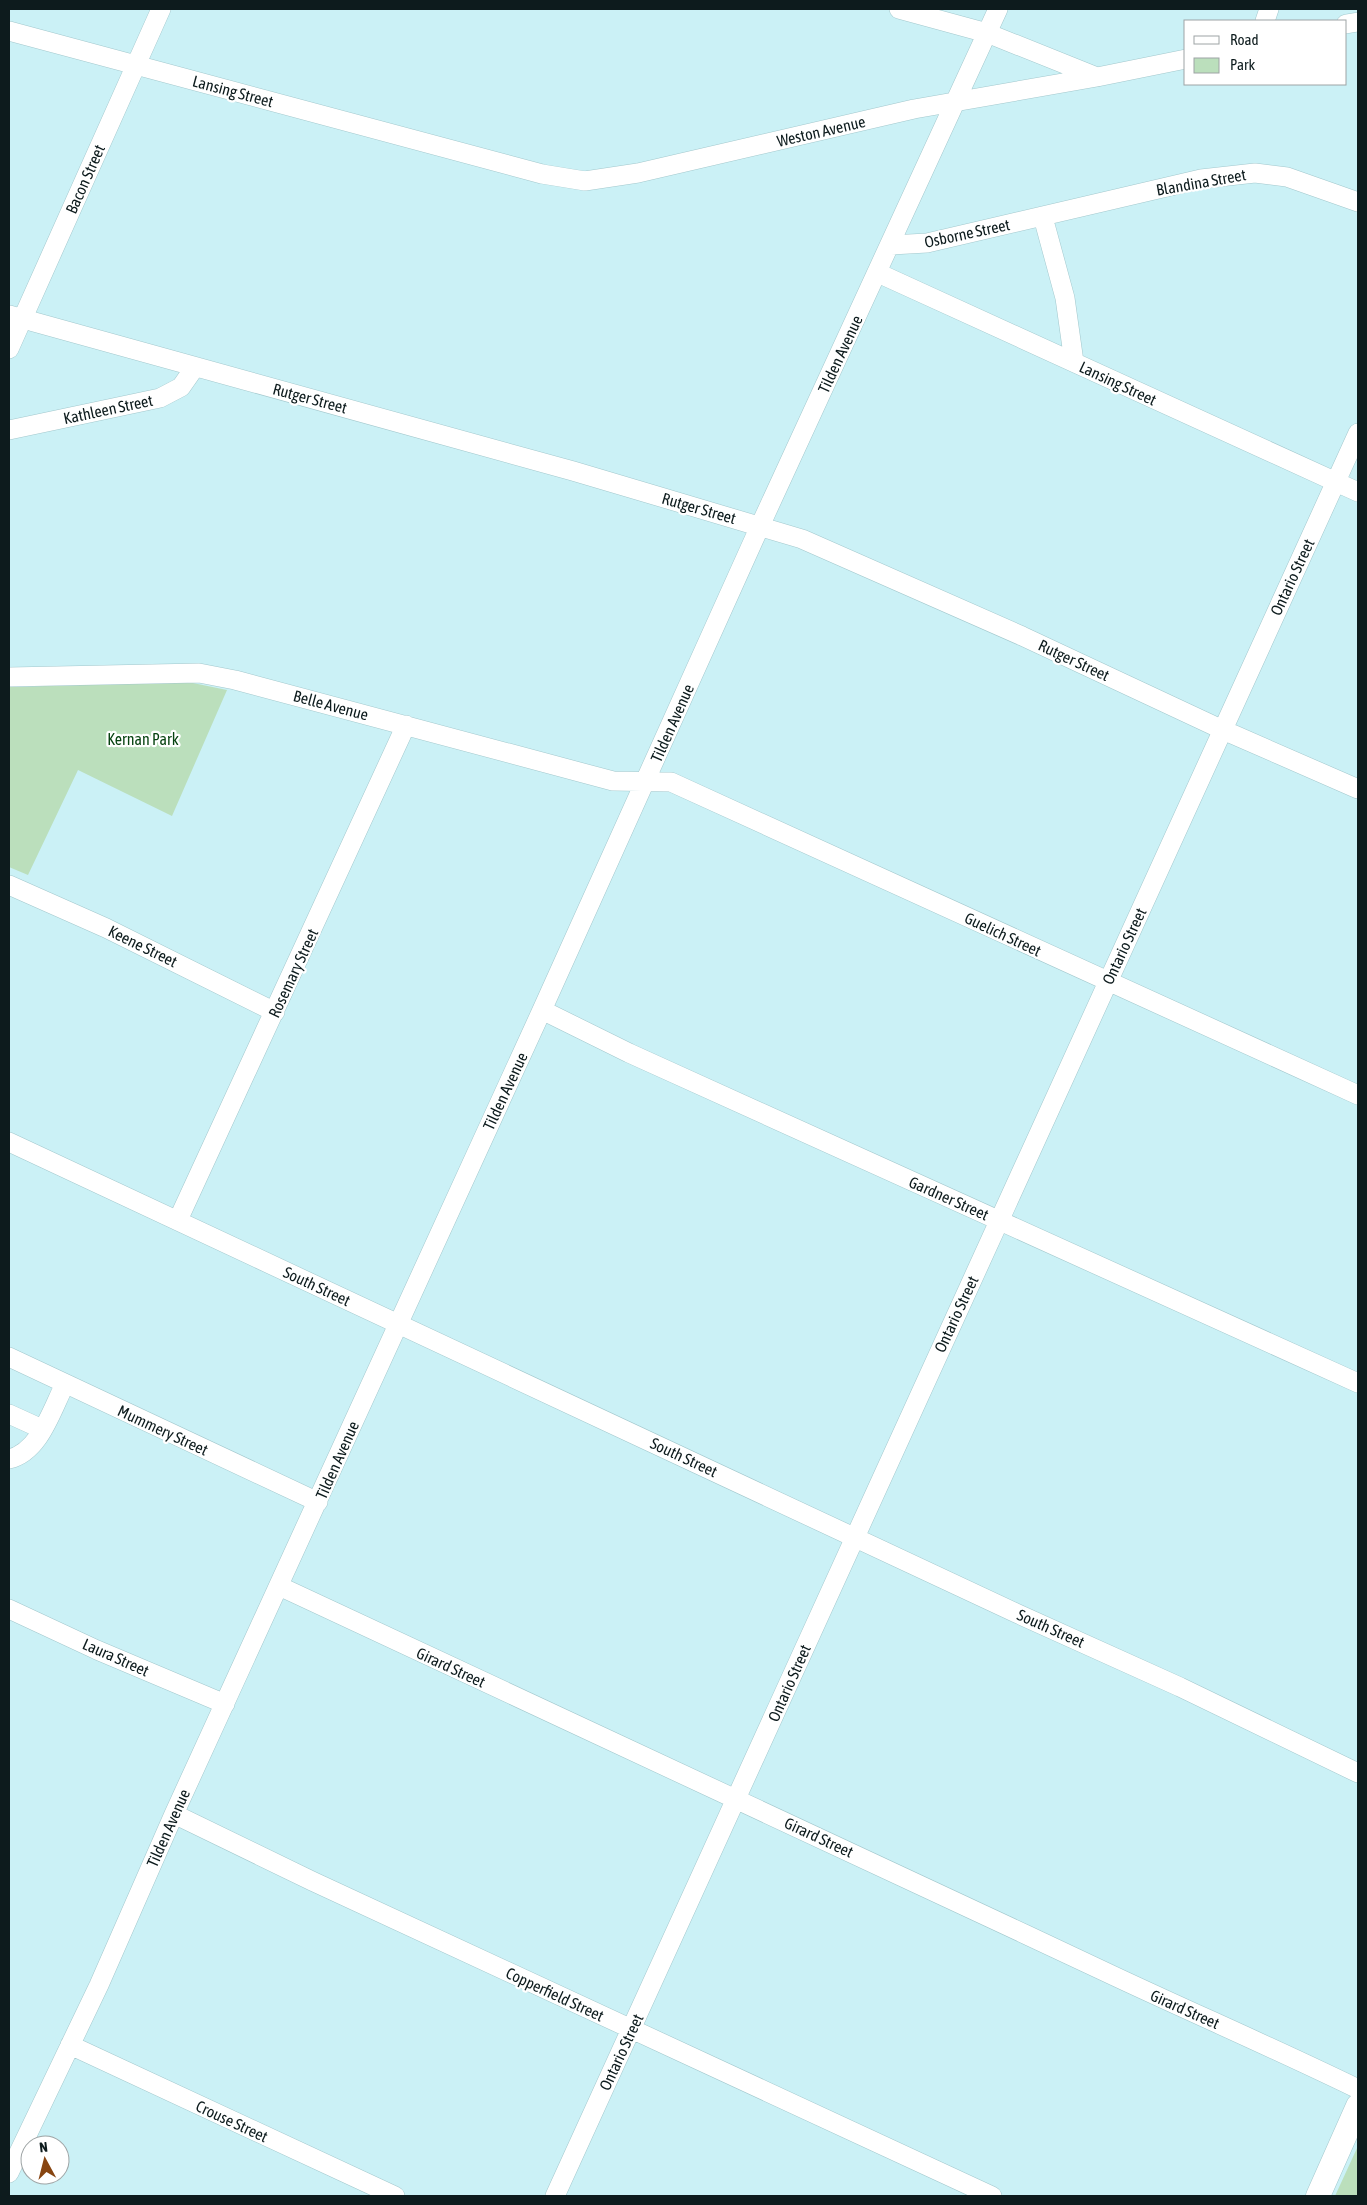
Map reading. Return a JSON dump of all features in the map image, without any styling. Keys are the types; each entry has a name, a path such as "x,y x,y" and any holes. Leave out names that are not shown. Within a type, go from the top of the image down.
{"main road":[{"path":"1318,2196 1358,2106"}],"street":[{"name":"Bacon Street","path":"9,349 16,317 161,9"},
{"path":"899,9 987,33 1096,77"},
{"name":"Tilden Avenue","path":"9,2173 99,1985 174,1814 542,1010 760,526 998,9"},
{"name":"Lansing Street","path":"9,31 458,152"},
{"name":"Weston Avenue","path":"458,152 542,174 585,181 638,173 914,109 1184,59"},
{"name":"Blandina Street","path":"1043,217 1201,179 1255,173 1287,177 1358,202"},
{"path":"1043,217 1065,298 1074,362"},
{"name":"Osborne Street","path":"890,245 928,243 1043,217"},
{"name":"Lansing Street","path":"878,273 1358,492"},
{"name":"Rutger Street","path":"16,317 573,470 802,539 1022,636 1223,730 1358,789"},
{"name":"Kathleen Street","path":"9,430 160,398 182,387 195,367"},
{"name":"Ontario Street","path":"555,2196 1358,433"},
{"name":"Belle Avenue","path":"9,677 199,673 235,680 613,781 646,781"},
{"name":"Rosemary Street","path":"178,1220 406,725"},
{"name":"Guelich Street","path":"646,781 671,782 1358,1095"},
{"name":"Keene Street","path":"9,885 106,928 275,1012"},
{"name":"Gardner Street","path":"542,1010 629,1053 1358,1383"},
{"name":"South Street","path":"9,1142 398,1325 855,1536 1016,1613 1180,1687 1358,1773"},
{"name":"Mummery Street","path":"9,1357 318,1502"},
{"path":"9,1459 15,1457 34,1443 65,1384"},
{"path":"9,1414 42,1429"},
{"name":"Girard Street","path":"279,1586 737,1798 1186,2010 1274,2048 1358,2089"},
{"name":"Laura Street","path":"9,1609 97,1650 225,1704"},
{"name":"Copperfield Street","path":"174,1814 312,1881 992,2196"},
{"name":"Crouse Street","path":"70,2045 395,2196"}],"green space":[{"name":"Kernan Park","path":"188,682 227,690 172,816 78,770 28,875 9,867 9,687"},
{"path":"1358,2146 1358,2196 1335,2196"}]}
